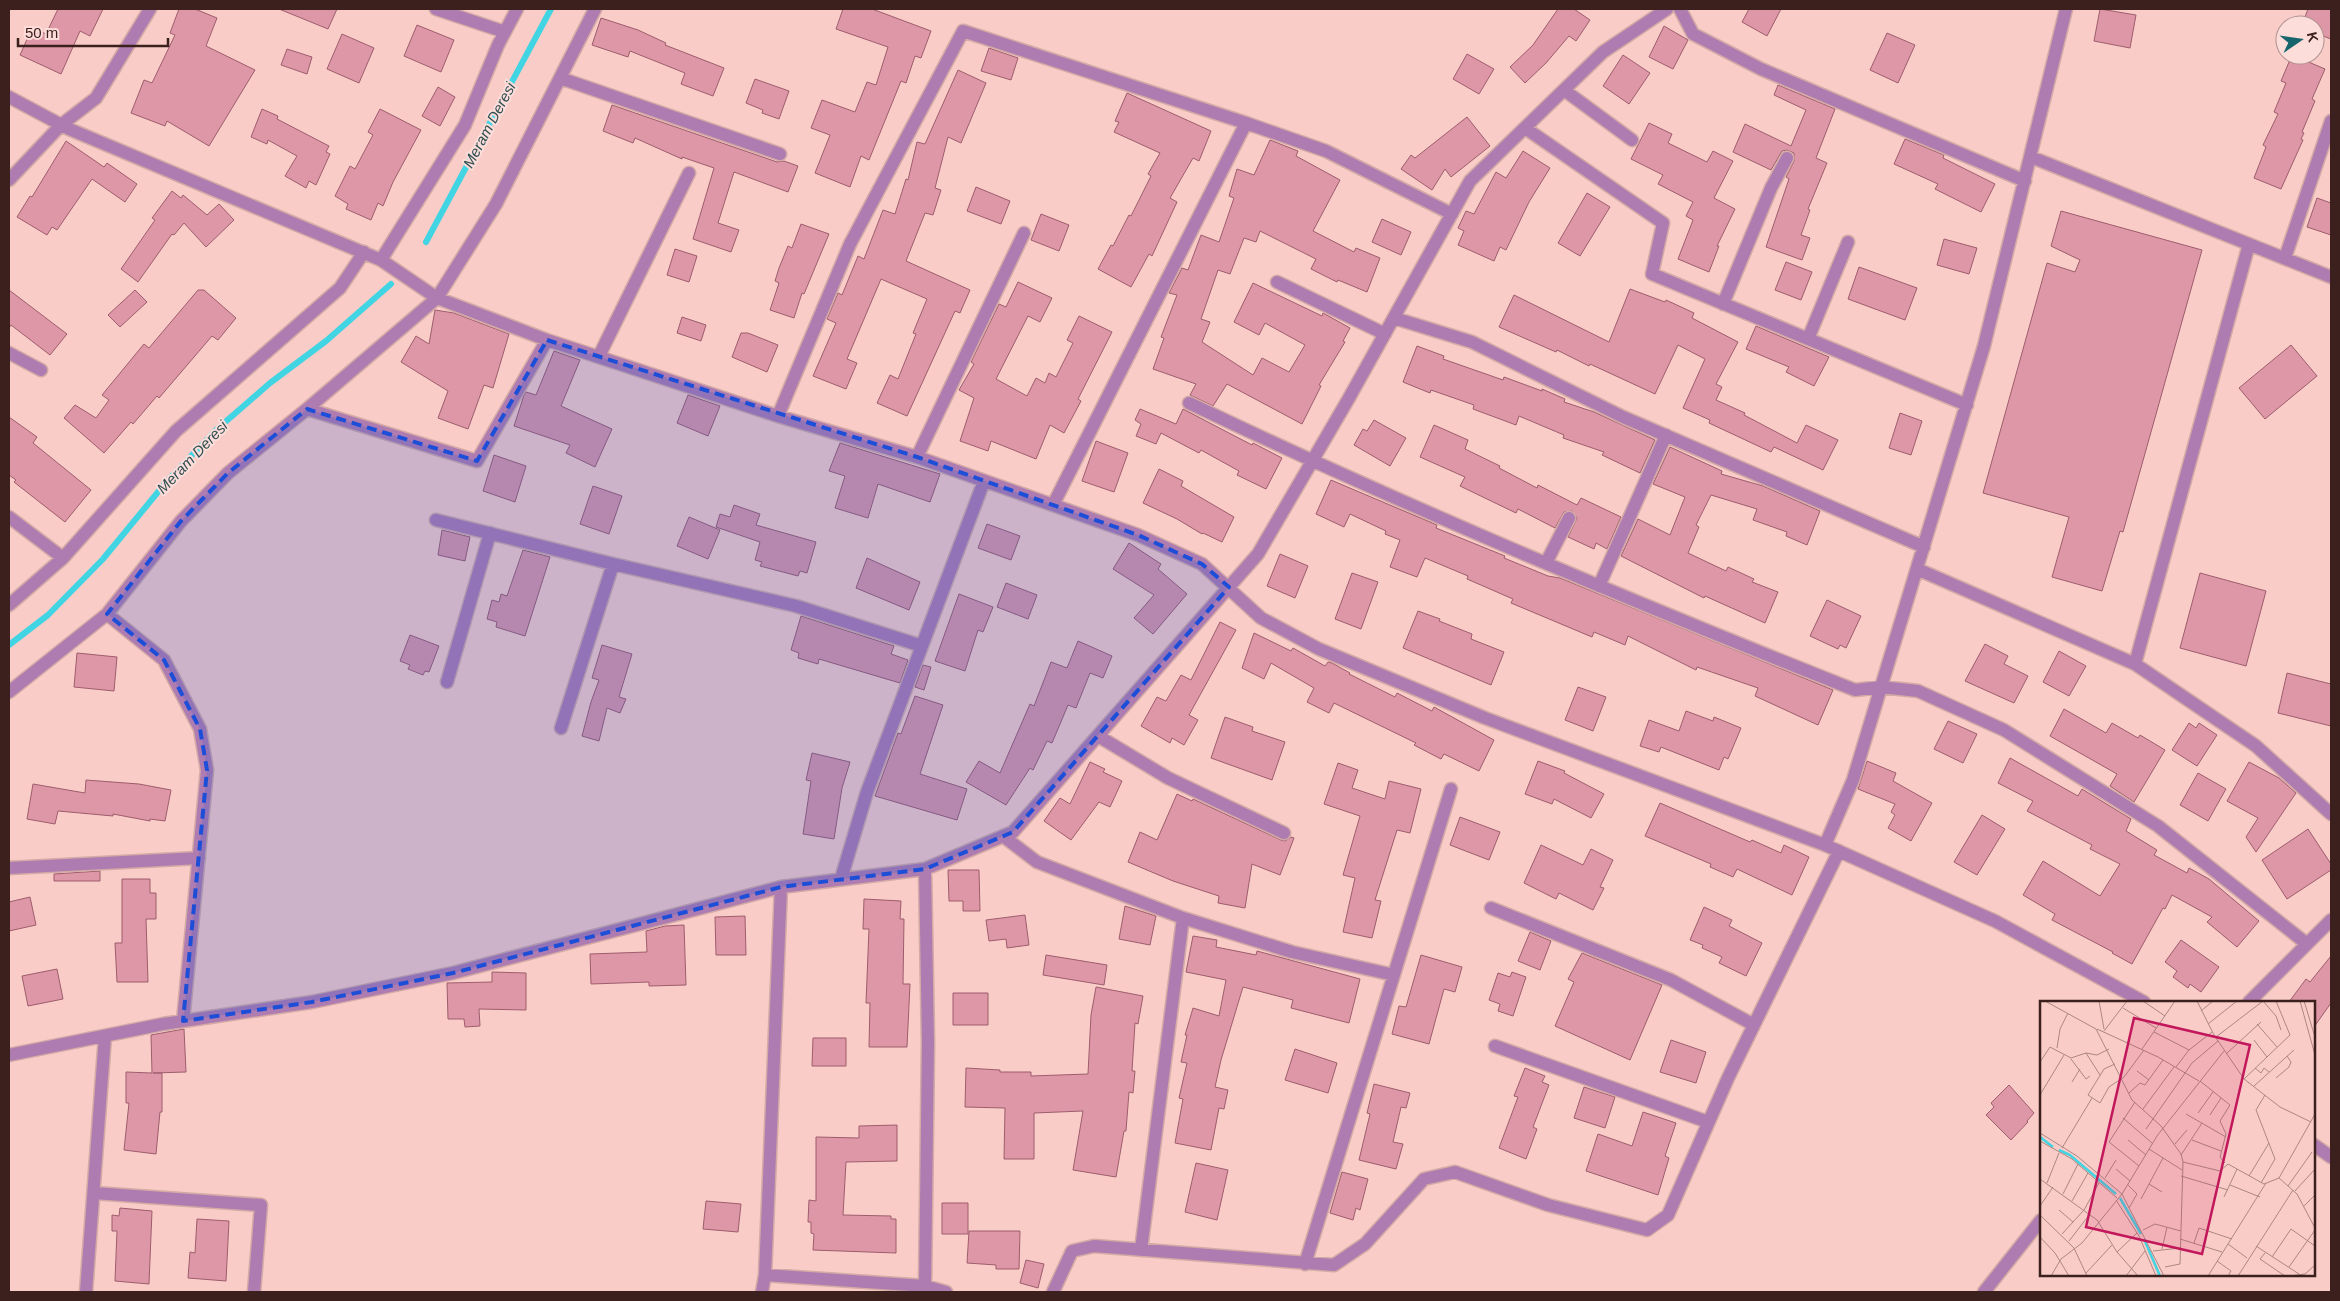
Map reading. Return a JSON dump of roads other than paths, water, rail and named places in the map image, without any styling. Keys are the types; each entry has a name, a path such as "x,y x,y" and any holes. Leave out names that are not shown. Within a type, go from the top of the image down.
{"street":[{"path":"9,180 61,125 96,98 147,9"},
{"path":"436,9 505,32"},
{"path":"381,260 465,125 505,32 517,9"},
{"path":"9,692 107,614 181,521 228,473 437,298 496,204 594,9"},
{"path":"9,1055 183,1021 312,1002 453,972 781,886 925,869 1013,832 1258,554 1385,334 1470,181 1603,52 1667,9"},
{"path":"1680,9 1693,34 1761,69 2025,181"},
{"path":"1825,845 1853,780 1984,346 2066,9"},
{"path":"778,416 850,244 963,30 1326,151 1452,214"},
{"path":"560,78 780,154"},
{"path":"1564,90 1632,140"},
{"path":"9,97 61,125 364,252 381,260 437,298 547,340 778,416 917,457 1138,535 1202,564 1261,618 1318,649 1485,718 1825,845 1996,921 2142,1001"},
{"path":"2285,258 2331,121"},
{"path":"1053,505 1246,123"},
{"path":"1525,128 1663,223 1652,274 1966,405"},
{"path":"2030,157 2331,277"},
{"path":"1723,304 1771,188 1787,158"},
{"path":"599,356 689,174"},
{"path":"917,457 1024,233"},
{"path":"1808,339 1848,242"},
{"path":"2135,664 2249,244"},
{"path":"9,605 63,558 176,431 340,288 364,252"},
{"path":"1277,282 1385,334"},
{"path":"1394,318 1472,342 1623,417 1924,546"},
{"path":"306,409 477,461 547,340"},
{"path":"9,353 41,370"},
{"path":"1189,402 1312,462 1662,613 1855,690 1881,688 1918,691 2004,730 2158,826 2307,944"},
{"path":"1599,586 1666,436"},
{"path":"841,879 867,792 984,480"},
{"path":"9,518 63,558"},
{"path":"1546,563 1569,518"},
{"path":"436,520 613,564 796,606 922,646"},
{"path":"447,682 490,533"},
{"path":"561,728 613,564"},
{"path":"1917,569 2135,664 2256,746 2331,814"},
{"path":"107,614 164,660 200,730 207,770 183,1021"},
{"path":"1098,736 1168,778 1284,833"},
{"path":"1305,1264 1451,789"},
{"path":"1003,836 1037,862 1183,918 1292,952 1394,975"},
{"path":"1054,1292 1072,1251 1094,1246 1334,1265 1365,1244 1424,1178 1455,1172 1548,1205 1647,1230 1668,1214 1754,1024 1839,851"},
{"path":"9,868 199,858"},
{"path":"925,869 928,1043 926,1286"},
{"path":"762,1292 765,1275 781,886"},
{"path":"1491,908 1671,980 1754,1024"},
{"path":"1141,1250 1183,918"},
{"path":"2250,1001 2331,920"},
{"path":"86,1292 105,1036"},
{"path":"1495,1046 1708,1122"},
{"path":"2315,1147 2331,1157"},
{"path":"94,1193 261,1205 254,1292"},
{"path":"1984,1292 2040,1221"},
{"path":"765,1275 926,1286 946,1292"}],"waterway":[{"name":"Meram Deresi","path":"426,242 551,9"},
{"name":"Meram Deresi","path":"9,645 48,615 103,559 167,481 216,430 270,383 326,341 391,284"}]}
